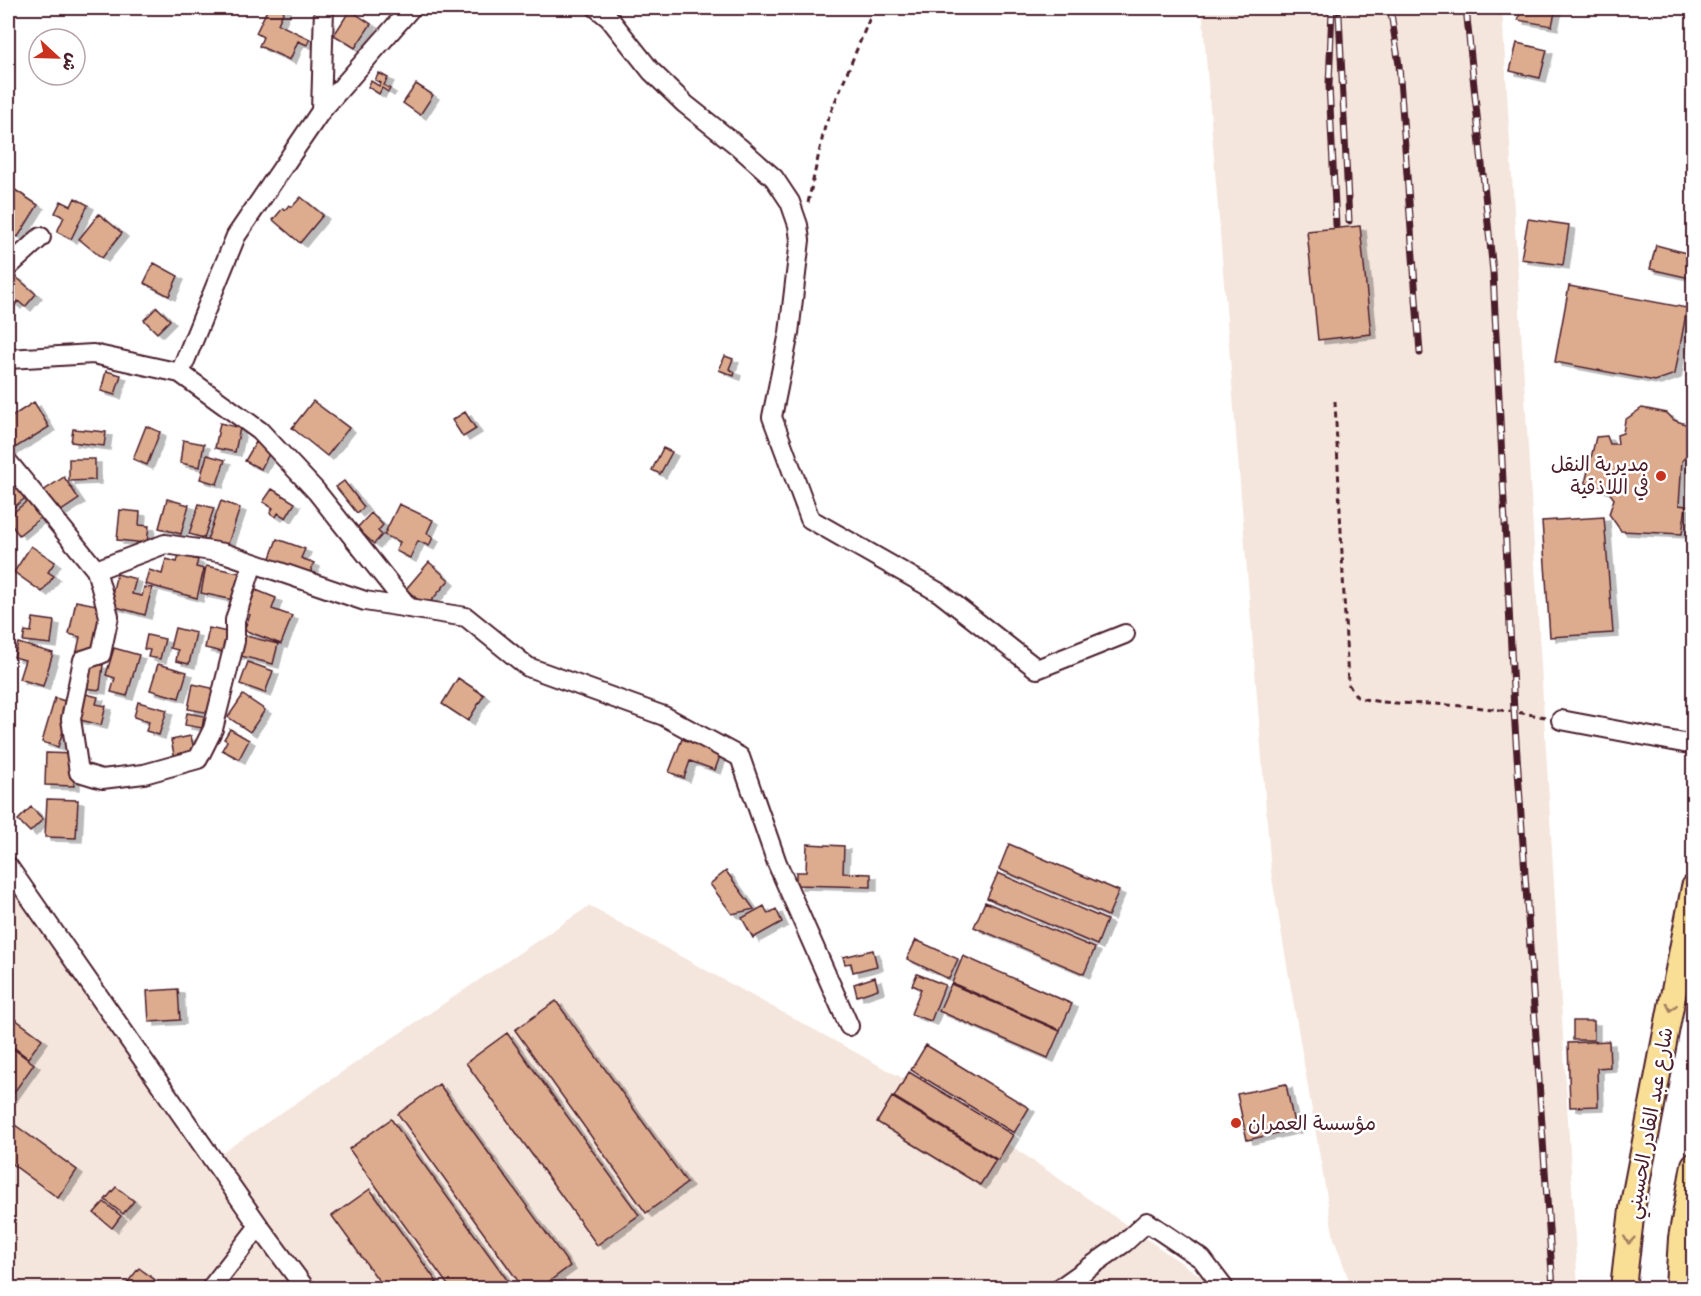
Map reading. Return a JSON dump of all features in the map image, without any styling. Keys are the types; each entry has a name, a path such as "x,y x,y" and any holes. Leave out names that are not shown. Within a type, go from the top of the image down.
{"main road":[{"name":"شارع عبد القادر الحسيني","path":"1623,1288 1632,1209 1694,887"},
{"path":"1678,1288 1681,1238 1694,1165"}],"street":[{"path":"321,111 324,8"},
{"path":"180,374 236,236 321,111 411,8"},
{"path":"597,8 609,18 651,71 685,104 774,178 790,202 798,225 800,240 789,333 772,417 810,519 940,593 1037,669 1125,634"},
{"path":"8,267 41,237"},
{"path":"8,359 93,354 180,374 260,431 316,491 409,608"},
{"path":"8,462 96,570 109,616 101,654 83,660 71,719 79,772 102,778 144,774 198,759 213,729 235,641 235,620 253,563"},
{"path":"96,570 165,544 224,553 365,601 466,617 528,667 664,716 740,757 777,863 849,1026"},
{"path":"1562,720 1694,745"},
{"path":"8,866 259,1226 305,1288"},
{"path":"1060,1288 1124,1243 1147,1222 1202,1259 1224,1288"},
{"path":"211,1288 259,1226"}],"path":[{"path":"808,206 825,126 874,8"},
{"path":"1335,401 1348,684 1357,698 1375,703 1447,704 1514,711 1562,720"}],"shaded area":[{"path":"1202,8 1502,8 1578,1288 1352,1288 1334,1239 1271,872"},
{"path":"8,871 208,1162 589,906 955,1107 1218,1288 8,1288"}],"building":[{"path":"268,8 285,8 278,24 310,39 307,45 298,41 290,60 259,46 263,37 256,33"},
{"path":"1521,8 1556,8 1552,26 1518,20"},
{"path":"350,10 371,24 355,48 334,35"},
{"path":"1517,43 1547,50 1540,78 1510,71"},
{"path":"379,73 388,78 384,85 390,89 388,92 382,88 379,94 368,87 371,81 379,86 381,83 375,80"},
{"path":"416,84 433,95 420,115 403,103"},
{"path":"9,186 38,205 18,237 8,230"},
{"path":"301,197 323,215 300,243 273,220 283,208 285,210 289,205 292,207"},
{"path":"75,198 88,205 71,239 57,232 64,217 55,213 61,201 71,206"},
{"path":"99,214 122,233 102,258 79,239"},
{"path":"1528,219 1569,225 1563,265 1521,259"},
{"path":"1360,226 1371,334 1318,340 1307,231"},
{"path":"1656,245 1694,255 1694,279 1650,269"},
{"path":"154,263 178,276 169,296 144,283"},
{"path":"15,276 36,294 25,307 18,301 15,305 8,299 8,285"},
{"path":"1569,286 1687,308 1675,374 1655,381 1555,362"},
{"path":"157,307 170,320 157,333 144,320"},
{"path":"725,356 733,359 729,369 735,372 734,376 719,370"},
{"path":"106,371 121,375 115,395 101,391"},
{"path":"313,401 349,428 327,456 292,428"},
{"path":"34,402 49,427 10,451 8,419"},
{"name":"مديرية النقل في اللاذقية","path":"1642,408 1667,413 1674,420 1694,427 1694,452 1682,461 1679,505 1686,506 1682,534 1621,531 1609,514 1614,499 1609,492 1585,483 1596,437 1607,436 1610,444 1618,444 1617,435 1623,433 1625,420"},
{"path":"465,412 476,429 463,437 452,420"},
{"path":"220,423 240,428 235,452 215,448"},
{"path":"146,426 160,432 147,465 133,459"},
{"path":"73,429 106,432 104,446 71,442"},
{"path":"183,440 204,444 200,467 180,463"},
{"path":"256,442 271,450 261,469 245,461"},
{"path":"663,448 672,452 660,474 652,470"},
{"path":"207,455 225,460 217,484 200,479"},
{"path":"69,459 95,459 95,480 69,481"},
{"path":"64,477 79,499 55,515 40,493"},
{"path":"15,478 29,495 8,512 8,484"},
{"path":"344,481 364,507 357,513 336,487"},
{"path":"272,489 295,503 286,518 278,513 276,517 270,513 273,508 263,502"},
{"path":"167,499 189,505 181,534 159,528"},
{"path":"27,501 40,518 19,535 8,521 8,517"},
{"path":"221,501 240,508 226,550 206,543"},
{"path":"199,504 214,508 204,538 189,534"},
{"path":"399,504 433,520 427,533 433,537 429,546 418,541 410,558 396,551 400,542 384,535"},
{"path":"120,510 140,512 139,525 149,526 147,543 117,540"},
{"path":"371,513 383,525 378,531 382,535 374,544 357,528"},
{"path":"1604,517 1613,633 1550,637 1542,521"},
{"path":"277,539 305,549 301,558 314,563 308,578 268,563"},
{"path":"31,546 55,562 48,572 54,576 42,592 14,572"},
{"path":"179,555 198,560 196,567 204,569 197,598 145,584 149,570 162,574 166,559 177,562"},
{"path":"429,562 449,580 426,607 406,589"},
{"path":"206,566 240,573 234,600 201,593"},
{"path":"117,574 136,579 132,594 142,596 144,587 152,588 145,615 109,605"},
{"path":"256,590 276,598 272,609 292,616 281,644 244,630 250,615 241,612 247,595 253,597"},
{"path":"76,601 102,606 92,654 77,651 80,637 69,634"},
{"path":"33,618 54,621 51,644 23,641 25,631 31,632"},
{"path":"175,628 196,633 189,664 176,661 178,650 170,648"},
{"path":"209,628 232,633 227,653 205,648"},
{"path":"147,635 165,639 160,659 148,657 150,650 144,649"},
{"path":"242,635 278,644 273,664 237,655"},
{"path":"18,643 53,653 43,686 19,679 25,660 14,657"},
{"path":"114,648 139,655 127,696 111,692 115,678 106,675"},
{"path":"248,662 273,671 265,693 240,684"},
{"path":"87,663 103,665 100,690 84,688"},
{"path":"158,664 187,672 179,698 150,690"},
{"path":"458,678 484,695 468,721 442,704"},
{"path":"193,684 216,689 210,713 188,709"},
{"path":"82,693 98,697 96,704 106,706 101,725 76,719"},
{"path":"243,695 265,710 250,732 228,717"},
{"path":"55,698 72,703 58,747 42,742"},
{"path":"138,702 167,710 159,735 146,731 149,722 134,717"},
{"path":"187,713 204,716 202,728 185,725"},
{"path":"230,729 249,740 239,759 222,750 227,741 224,739"},
{"path":"191,736 195,754 175,759 171,740"},
{"path":"682,739 721,753 715,770 690,761 684,778 669,772"},
{"path":"46,753 74,754 74,786 45,785"},
{"path":"47,799 78,800 76,838 45,837"},
{"path":"31,807 43,819 30,832 18,820"},
{"path":"807,844 844,846 843,873 871,874 871,887 796,885 796,872 806,872"},
{"path":"1009,844 1119,891 1108,916 999,869"},
{"path":"726,871 754,909 732,914 710,884"},
{"path":"998,873 1107,920 1097,945 987,898"},
{"path":"985,902 1095,948 1084,974 974,927"},
{"path":"764,906 768,914 776,909 782,922 753,938 742,918"},
{"path":"916,940 958,959 949,979 907,959"},
{"path":"873,950 877,966 853,972 851,963 845,964 843,957"},
{"path":"963,956 1072,1004 1060,1030 952,983"},
{"path":"917,974 945,985 931,1021 911,1014 921,989 912,985"},
{"path":"875,977 878,989 857,996 854,984"},
{"path":"951,984 1060,1031 1048,1058 939,1011"},
{"path":"178,989 180,1020 149,1022 147,991"},
{"path":"556,1001 687,1183 646,1213 515,1030"},
{"path":"8,1014 42,1039 28,1058 8,1043"},
{"path":"1573,1021 1594,1021 1594,1040 1573,1040"},
{"path":"507,1033 639,1215 597,1245 466,1063"},
{"path":"1609,1041 1610,1067 1597,1068 1598,1106 1570,1107 1568,1043"},
{"path":"8,1045 34,1064 8,1101"},
{"path":"926,1045 1029,1108 1014,1133 911,1070"},
{"path":"909,1072 1013,1135 998,1160 894,1097"},
{"path":"439,1084 570,1266 540,1288 523,1288 398,1114"},
{"name":"مؤسسة العمران","path":"1286,1084 1295,1129 1247,1140 1237,1094"},
{"path":"892,1097 996,1160 980,1185 877,1122"},
{"path":"391,1119 513,1288 450,1288 349,1149"},
{"path":"8,1120 77,1170 58,1198 8,1161"},
{"path":"116,1187 134,1201 123,1214 105,1200"},
{"path":"370,1189 437,1282 428,1288 384,1288 332,1216"},
{"path":"104,1202 121,1216 112,1228 94,1213"},
{"path":"139,1268 155,1280 149,1288 123,1288"}],"railway":[{"path":"1332,8 1329,85 1336,225"},
{"path":"1466,8 1493,272 1514,711 1553,1288"},
{"path":"1391,13 1399,65 1420,353"},
{"path":"1339,15 1349,221"}],"place":[{"name":"مديرية النقل في اللاذقية","path":"1661,476"},
{"name":"مؤسسة العمران","path":"1236,1123"}]}
